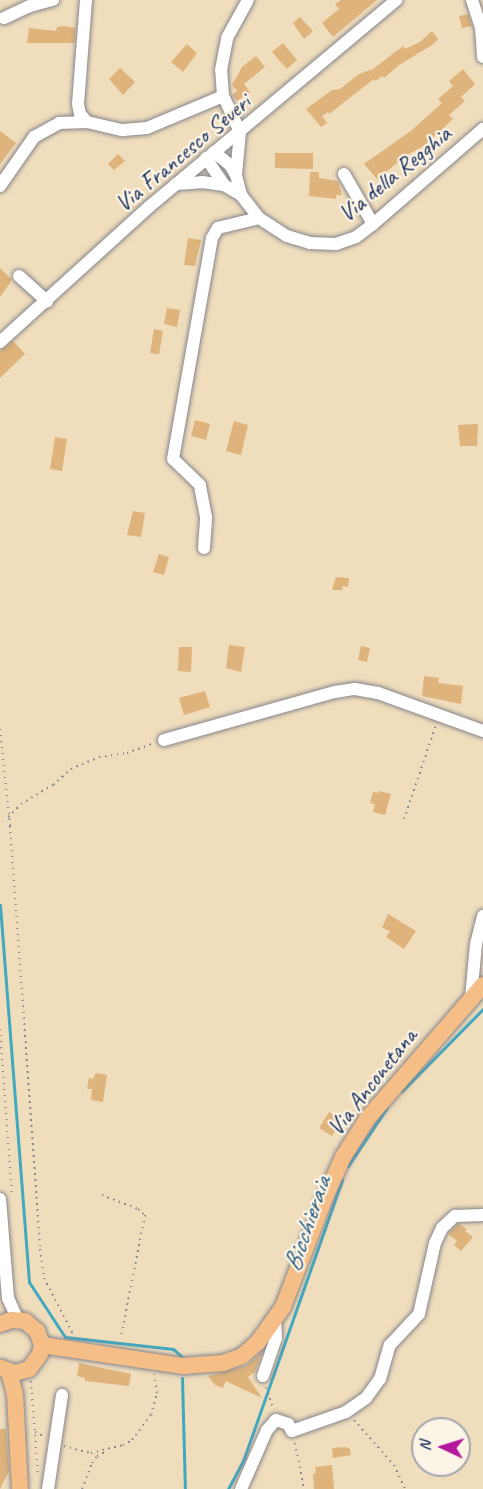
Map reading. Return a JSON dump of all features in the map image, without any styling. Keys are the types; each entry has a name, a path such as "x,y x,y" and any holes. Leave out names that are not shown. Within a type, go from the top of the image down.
{"main road":[{"name":"Via Anconetana","path":"42,1345 183,1366 223,1363 242,1356 275,1321 343,1157 367,1119 483,985"},
{"path":"0,1323 18,1320 31,1325 37,1331 42,1345 36,1362 16,1372 20,1489"}],"street":[{"path":"4,18 30,6 53,0"},
{"path":"72,0 85,3 78,104 80,114 87,122"},
{"path":"240,132 223,96 220,70 233,24 248,0"},
{"name":"Via Francesco Severi","path":"0,342 176,184 396,0"},
{"path":"472,0 481,27 483,57"},
{"path":"0,186 26,147 42,130 72,121 123,130 147,128 223,96"},
{"name":"Via della Regghia","path":"176,184 202,182 224,185 241,195 259,218 287,236 310,243 336,244 356,237 374,224 483,129"},
{"name":"Via della Regghia","path":"236,175 240,132"},
{"name":"Via della Regghia","path":"210,155 230,165 236,175 241,195"},
{"name":"Via della Regghia","path":"210,155 224,185"},
{"path":"344,174 374,224"},
{"path":"204,548 206,517 200,485 172,459 212,238 218,228 259,218"},
{"path":"19,276 47,301"},
{"path":"159,742 334,692 355,689 378,693 439,717 483,731"},
{"path":"471,998 476,944 483,916"},
{"path":"0,1323 8,1298 3,1204"},
{"path":"241,1489 267,1430 276,1420 288,1424 292,1431 346,1412 366,1398 380,1379 390,1345 419,1314 435,1243 442,1228 455,1216 483,1215"},
{"path":"8,1298 18,1320"},
{"path":"263,1376 276,1338 275,1321"},
{"path":"43,1488 55,1441 62,1395"}],"path":[{"path":"404,819 439,717"},
{"path":"0,729 40,1249 44,1278 72,1332"},
{"path":"8,817 21,804 53,785 71,769 99,757 128,753 159,742"},
{"path":"0,1029 3,1204"},
{"path":"102,1195 138,1209 145,1215 122,1336"},
{"path":"82,1489 92,1463 98,1456 132,1440 151,1416 157,1393 150,1361"},
{"path":"16,1372 31,1380 34,1432 43,1488"},
{"path":"263,1376 272,1405"},
{"path":"346,1412 394,1466 405,1489"},
{"path":"292,1431 304,1489"},
{"path":"34,1432 76,1451 91,1453 115,1447"}],"building":[{"path":"341,0 377,0 333,37 322,23 339,9 335,4"},
{"path":"468,14 472,26 462,28 459,16"},
{"path":"300,17 313,31 304,39 293,23"},
{"path":"57,27 76,28 74,43 27,43 29,28 56,31"},
{"path":"432,31 438,39 432,45 399,65 384,78 382,76 376,81 374,79 329,114 328,112 322,116 327,123 321,127 306,109 332,90 340,89 359,74 373,69 403,46 405,49 420,42"},
{"path":"283,43 297,60 287,69 272,52"},
{"path":"187,44 197,53 183,72 171,62"},
{"path":"256,56 265,67 244,84 250,92 237,101 232,95 237,91 232,85 242,67"},
{"path":"120,68 135,82 123,95 109,79"},
{"path":"463,69 475,84 461,97 465,101 449,115 453,119 424,146 407,155 377,179 364,164 412,130 442,103 438,99 453,86 449,81"},
{"path":"0,131 16,143 0,164"},
{"path":"275,153 313,153 313,169 275,168"},
{"path":"118,154 125,161 114,170 108,164"},
{"path":"310,172 319,172 319,178 338,181 342,195 336,195 336,199 309,196"},
{"path":"188,238 201,240 195,266 184,265"},
{"path":"0,268 12,280 0,297"},
{"path":"167,308 180,310 177,327 164,324"},
{"path":"154,329 163,331 159,354 150,353"},
{"path":"13,341 25,354 0,378 0,351"},
{"path":"195,420 210,424 206,440 191,436"},
{"path":"234,421 248,425 241,455 226,451"},
{"path":"478,424 477,446 460,446 458,425"},
{"path":"55,437 67,439 62,471 50,469"},
{"path":"133,511 145,513 141,537 127,535"},
{"path":"159,554 169,557 164,575 153,572"},
{"path":"336,577 349,578 348,587 343,586 342,590 332,590"},
{"path":"229,645 245,647 241,672 226,668"},
{"path":"361,646 370,648 367,662 358,660"},
{"path":"179,647 192,647 191,672 178,671"},
{"path":"424,676 439,678 438,683 463,686 461,704 422,696"},
{"path":"205,691 210,707 184,715 179,698"},
{"path":"379,791 391,794 385,815 373,812 375,804 370,803 373,792 378,793"},
{"path":"388,914 416,931 404,949 386,937 390,931 382,928"},
{"path":"96,1073 107,1075 103,1102 91,1100 92,1089 87,1089 89,1078 93,1079"},
{"path":"329,1112 342,1120 332,1136 319,1128"},
{"path":"458,1224 467,1229 465,1231 473,1237 461,1251 454,1245 457,1241 448,1234"},
{"path":"262,1352 255,1372 248,1377 262,1398 226,1381 223,1388 215,1385 208,1376 246,1366"},
{"path":"79,1363 131,1374 129,1386 85,1381 85,1378 77,1376"},
{"path":"0,1429 6,1429 9,1471 0,1489"},
{"path":"332,1448 350,1449 351,1455 333,1458"},
{"path":"332,1465 334,1489 314,1489 315,1467"}],"waterway":[{"path":"0,905 29,1282 65,1337 173,1349 181,1356"},
{"name":"Bicchieraia","path":"402,1091 483,1009"},
{"name":"Bicchieraia","path":"348,1166 386,1109"},
{"name":"Bicchieraia","path":"228,1489 243,1461 342,1180"},
{"path":"182,1378 185,1489"}]}
